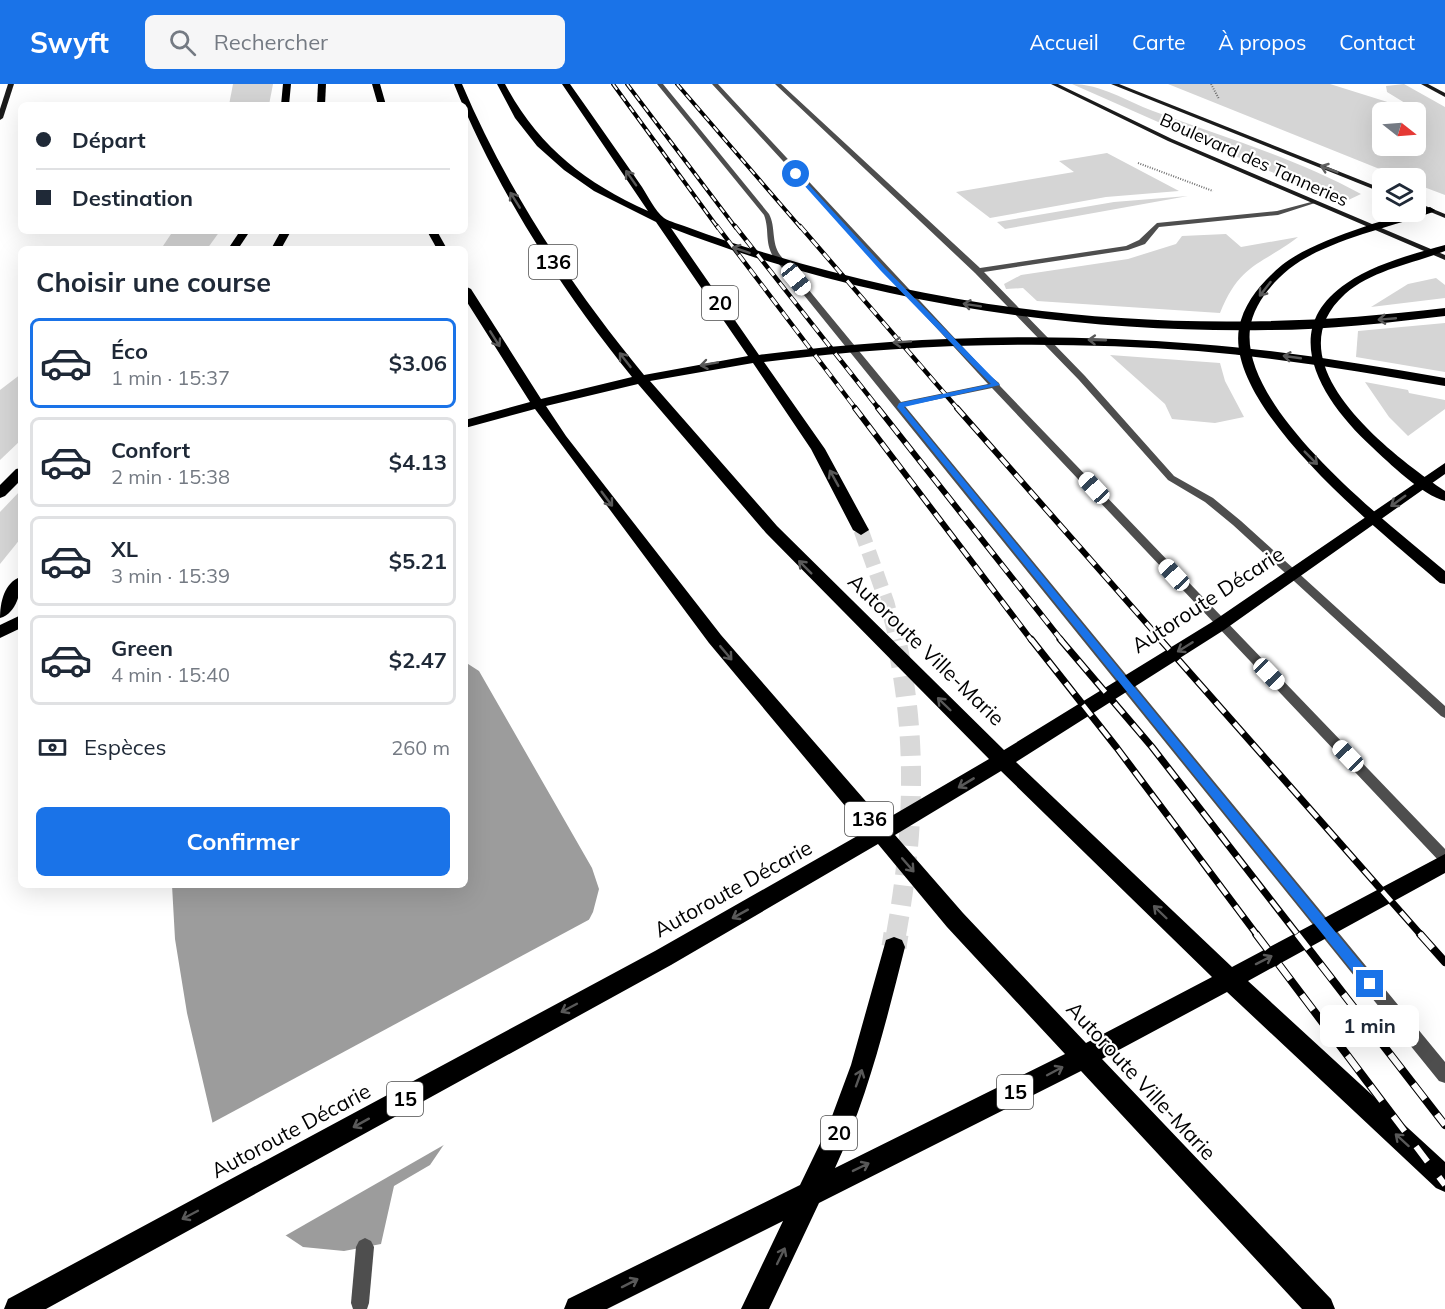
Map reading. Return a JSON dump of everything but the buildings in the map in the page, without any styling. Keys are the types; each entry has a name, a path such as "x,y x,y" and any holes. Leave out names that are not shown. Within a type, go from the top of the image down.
{"highway":[{"path":"285,102 287,84"},
{"path":"321,102 322,84"},
{"path":"376,84 381,102"},
{"name":"Autoroute Ville-Marie","path":"458,84 466,102"},
{"path":"501,84 527,131 547,152 583,178 673,225 804,269 902,292 971,305 1134,322 1323,323 1445,312"},
{"name":"20","path":"566,84 806,432 861,530"},
{"name":"Autoroute Ville-Marie","path":"468,106 498,171 546,251 654,396 734,489 839,601 1316,1062 1445,1179"},
{"path":"1430,210 1298,261 1273,278 1263,290 1248,316 1245,331 1248,363 1264,402 1299,447 1445,579"},
{"path":"1441,253 1369,276 1341,293 1321,317 1315,340 1321,372 1342,409 1378,447 1445,497"},
{"name":"Autoroute Ville-Marie","path":"468,294 561,438 715,639 955,920 1321,1309"},
{"path":"468,423 562,396 689,368 778,354 906,342 1023,339 1154,343 1289,356 1445,382"},
{"name":"Autoroute Décarie","path":"18,1309 672,952 953,791 1218,626 1445,467"},
{"path":"0,493 18,475"},
{"path":"0,612 18,587"},
{"path":"0,632 18,623"},
{"name":"15","path":"578,1309 1022,1089 1445,863"},
{"name":"20","path":"755,1309 839,1132 863,1065 894,947"}],"main road":[{"path":"0,118 10,84"},
{"name":"Boulevard des Tanneries","path":"1054,84 1170,140 1377,230 1441,253"},
{"name":"Boulevard des Tanneries","path":"1114,84 1372,187"},
{"path":"1424,84 1445,95"},
{"path":"1426,208 1445,216"}],"lane":[{"path":"660,84 767,215 770,220 771,248 1445,1075"},
{"path":"715,84 883,269 1445,858"},
{"path":"778,84 978,271 1082,378 1172,478 1209,501 1237,523 1445,713"},
{"path":"978,271 1128,248 1142,242 1157,225 1278,213 1313,202"},
{"path":"899,405 996,385"},
{"path":"360,1303 365,1247"}],"path":[{"path":"1138,163 1146,164 1219,194"}],"shaded area":[{"path":"233,84 273,84 270,102 230,102"},
{"path":"1072,84 1103,90 1153,111 1259,149 1336,181 1361,194 1342,203"},
{"path":"1168,84 1330,84 1387,102 1372,102 1372,156 1426,156 1426,102 1403,102 1387,92 1386,86 1404,84 1445,107 1445,195 1426,188 1426,168 1377,168"},
{"path":"1107,153 1179,191 1106,197 990,218 956,192 1074,172 1059,161"},
{"path":"1188,196 1005,229 997,222 1114,202"},
{"path":"171,234 218,234 209,246 163,246"},
{"path":"1226,234 1241,247 1298,237 1243,275 1235,284 1220,313 1037,301 1023,288 1006,289 1004,284 1021,275 1128,259 1176,244 1182,236"},
{"path":"1436,278 1445,285 1445,298 1371,307 1408,284"},
{"path":"1445,323 1445,372 1356,357 1358,331"},
{"path":"1110,355 1220,363 1225,381 1244,417 1215,423 1172,419 1165,404"},
{"path":"18,376 18,443 0,460 0,390"},
{"path":"1365,382 1445,400 1445,409 1408,436 1389,417"},
{"path":"18,493 18,542 0,564 0,512"},
{"path":"468,664 479,671 592,868 599,889 593,912 564,968 430,1165 394,1186 381,1244 344,1251 303,1247 249,1211 221,1159 187,1013 175,939 172,888 468,888"}],"pier":[{"path":"594,917 566,970 449,1142 283,1237 246,1212 219,1160 210,1124"}],"tunnel":[{"path":"861,530 887,603 897,641"},
{"path":"896,639 908,713 911,787 907,861 896,935"},
{"path":"894,947 896,934"}],"railway":[{"path":"613,84 718,228"},
{"path":"627,84 736,228"},
{"path":"677,84 801,228"},
{"path":"717,226 856,409"},
{"path":"735,226 879,409"},
{"path":"800,226 958,409"},
{"path":"855,408 1032,641"},
{"path":"878,408 1062,641"},
{"path":"957,408 1162,641"},
{"path":"1031,639 1117,748 1257,935"},
{"path":"1060,639 1152,747 1298,935"},
{"path":"1160,639 1421,935"},
{"path":"1256,934 1445,1185"},
{"path":"1297,934 1445,1125"},
{"path":"1420,934 1445,962"}],"route":[{"path":"796,174 883,269 996,385 899,405 1370,984"}]}
